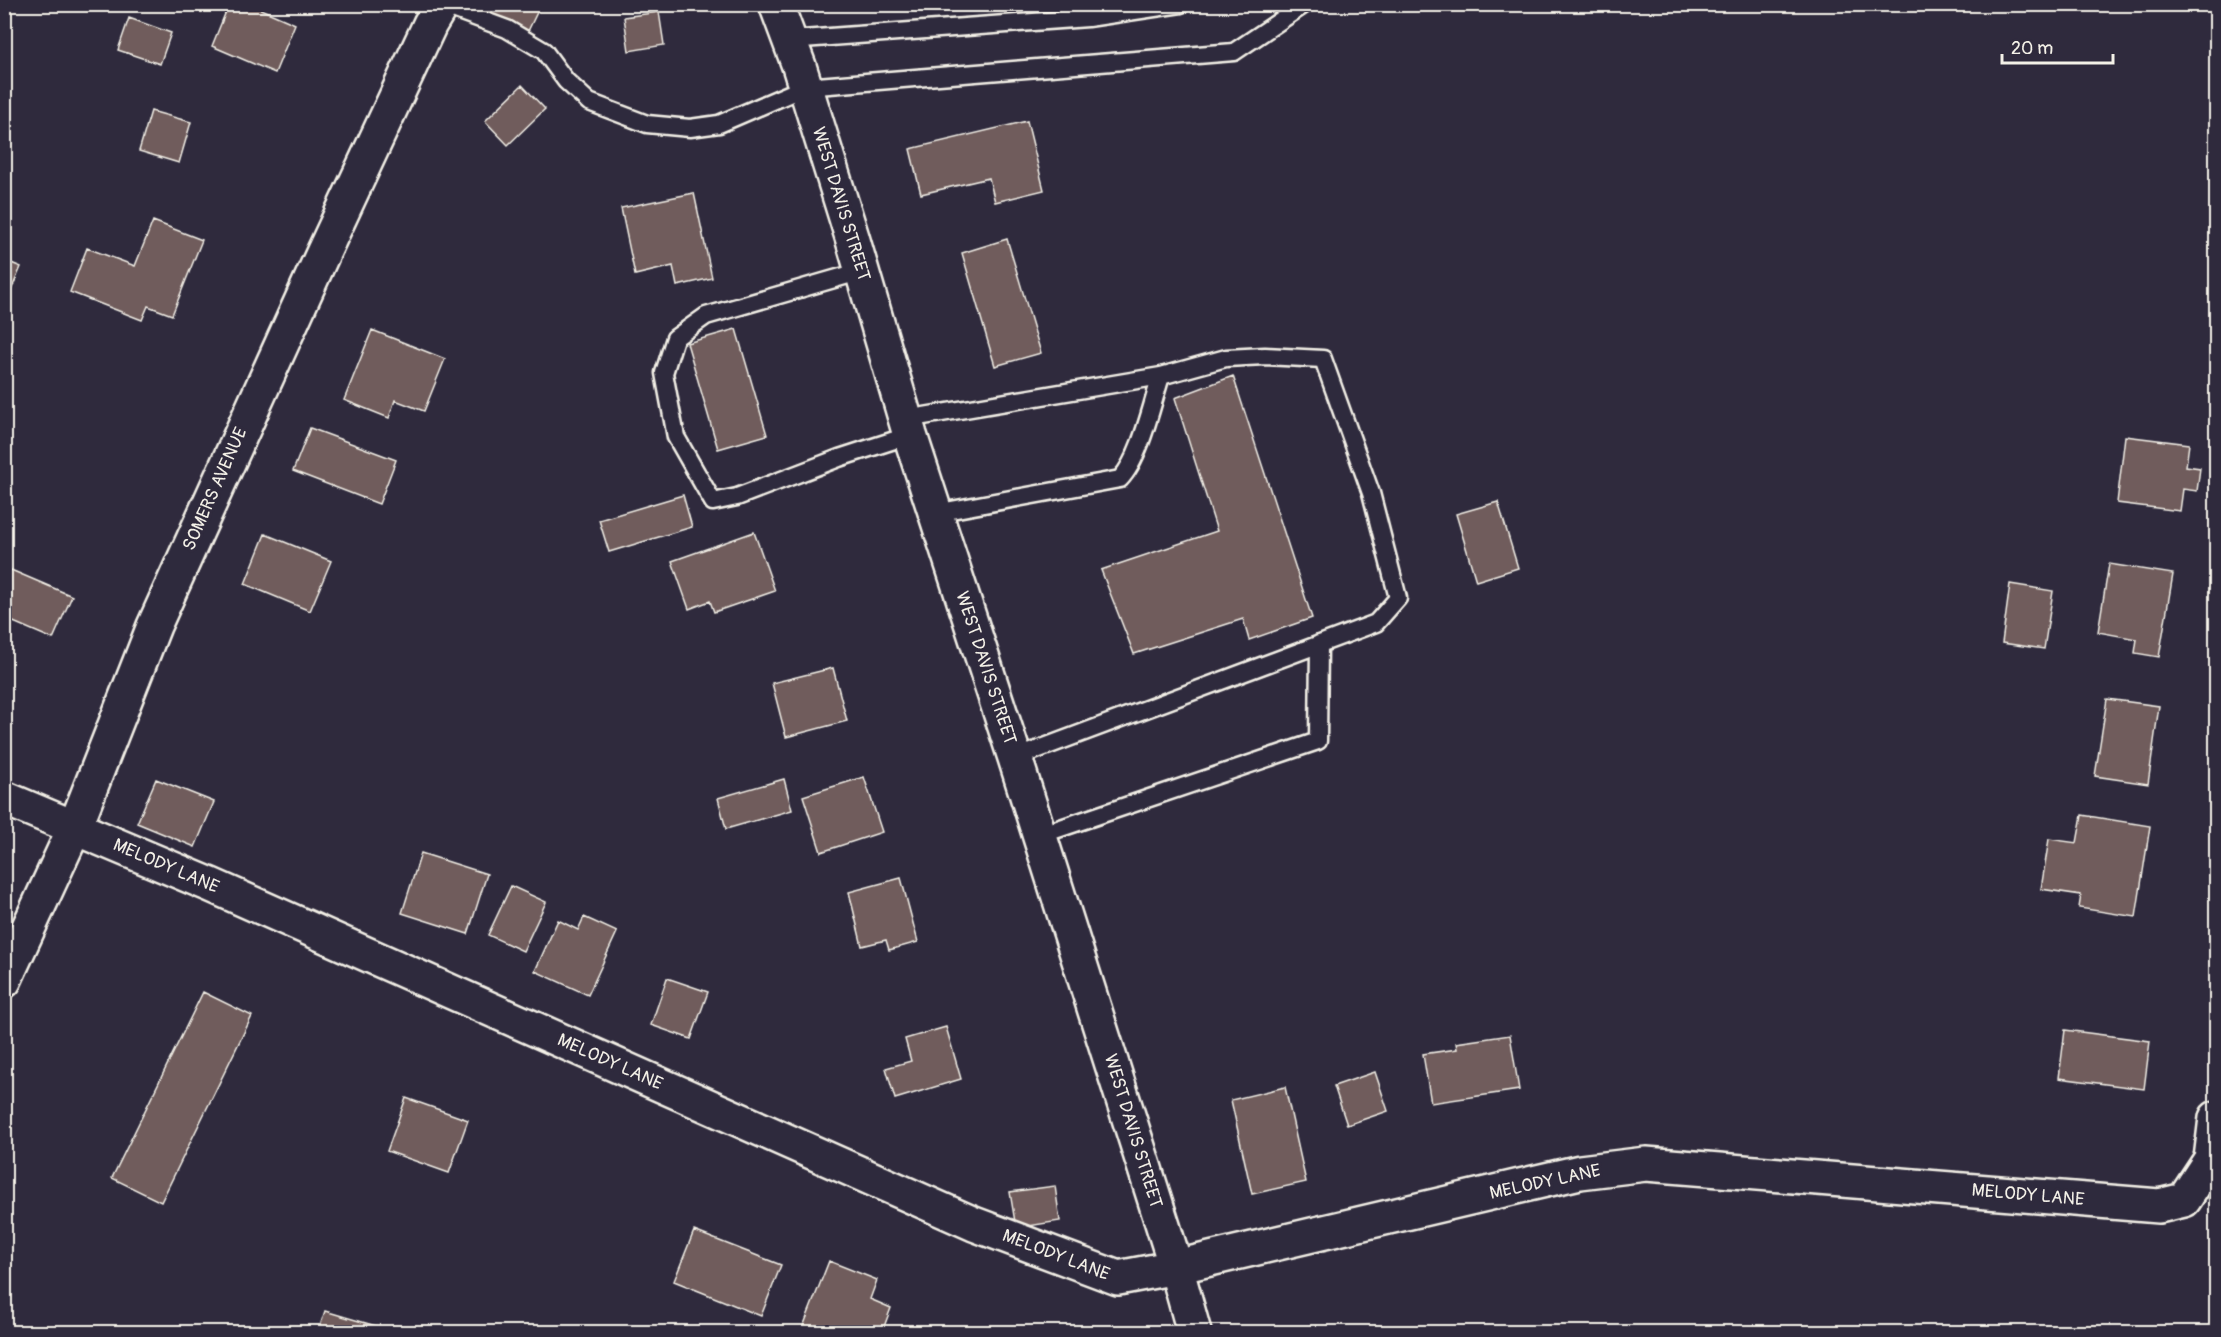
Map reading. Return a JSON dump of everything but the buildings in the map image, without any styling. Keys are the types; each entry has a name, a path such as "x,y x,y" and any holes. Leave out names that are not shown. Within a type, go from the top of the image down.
{"street":[{"name":"WEST DAVIS STREET","path":"776,4 805,87 908,427 1040,835 1176,1267 1194,1332"},
{"name":"SOMERS AVENUE","path":"4,981 75,827 159,615 324,251 430,24 442,5"},
{"name":"MELODY LANE","path":"4,798 211,885 974,1224 1118,1278 1176,1267 1580,1172 1646,1164 2159,1206 2184,1200 2211,1158 2217,1118"}],"lane":[{"path":"789,40 1088,18 1181,4"},
{"path":"442,5 507,29 544,51 566,81 589,102 647,124 690,128 719,124 805,87 1234,52 1305,4"},
{"path":"862,271 706,316 675,338 663,373 676,436 712,502 737,497 839,458 908,427 1161,376 1226,358 1265,356 1323,359 1371,494 1398,598 1376,623 1015,758"},
{"path":"936,513 1120,478 1128,471 1137,450 1161,376"},
{"path":"1040,835 1318,741 1319,644"}]}
